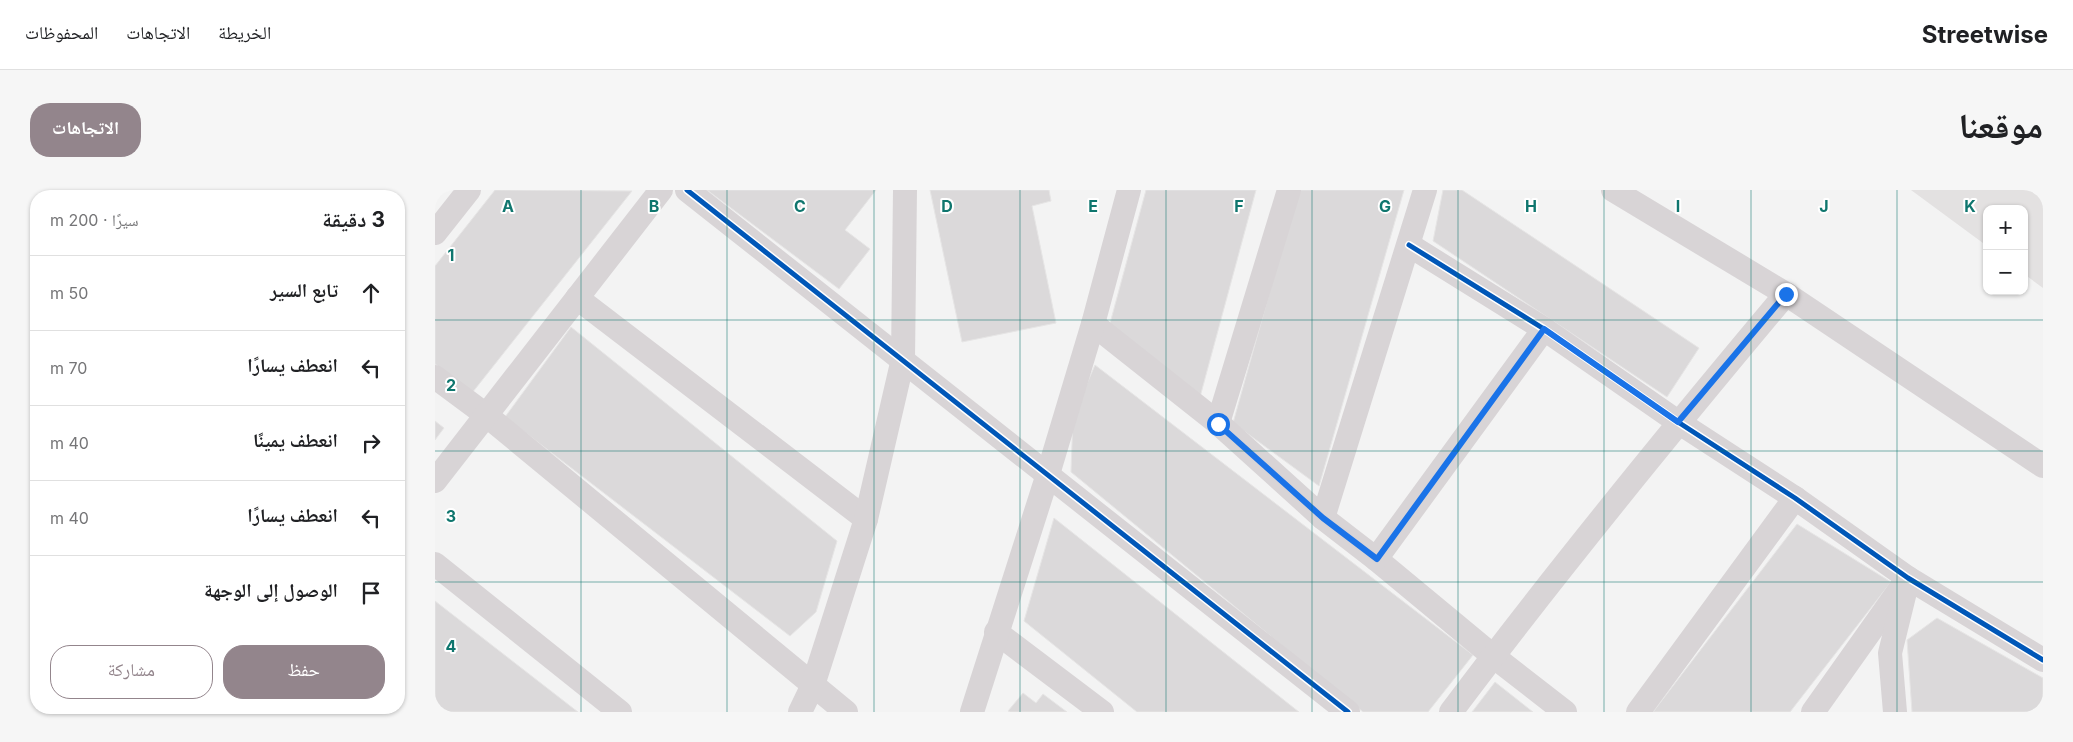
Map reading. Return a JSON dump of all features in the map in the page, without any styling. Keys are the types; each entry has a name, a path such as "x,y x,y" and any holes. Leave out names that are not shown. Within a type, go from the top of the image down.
{"street":[{"path":"435,233 469,190"},
{"path":"435,481 661,190"},
{"path":"687,190 1348,712"},
{"path":"807,712 813,685 866,519 903,359 905,190"},
{"path":"972,712 1048,474 1093,324 1129,190"},
{"path":"1218,424 1289,190"},
{"path":"1323,518 1425,190"},
{"path":"1613,190 1786,294 2043,466"},
{"path":"1409,245 1544,329 1678,422 1795,498 1908,578 2043,660"},
{"path":"1451,712 1678,422 1786,294"},
{"path":"577,298 866,519"},
{"path":"1093,324 1218,424 1323,518 1377,559 1493,656 1565,712"},
{"path":"1377,559 1544,329"},
{"path":"435,376 486,415 846,712"},
{"path":"1639,712 1795,498"},
{"path":"435,564 620,712"},
{"path":"1813,712 1908,578"},
{"path":"1895,712 1890,654 1908,578"},
{"path":"996,632 1102,712"},
{"path":"800,712 813,685"}],"shaded area":[{"path":"1911,190 2043,190 2043,288 2028,277 2028,205 1983,205 1983,243"}],"building":[{"path":"495,190 632,191 472,393 435,364 435,266"},
{"path":"707,190 876,190 845,230 870,249 839,289"},
{"path":"930,190 1049,190 1051,201 1032,206 1056,323 962,342"},
{"path":"1146,190 1256,190 1200,397 1109,327"},
{"path":"1298,190 1404,190 1319,486 1233,423"},
{"path":"1443,190 1462,190 1699,348 1667,397 1433,241"},
{"path":"571,327 837,541 816,612 790,636 505,417"},
{"path":"1095,365 1473,655 1428,712 1363,712 1071,472 1073,416"},
{"path":"435,421 444,428 435,440"},
{"path":"1054,518 1299,712 1137,712 1024,621"},
{"path":"1797,524 1891,582 1790,712 1653,712"},
{"path":"435,601 578,712 435,712"},
{"path":"1937,618 2043,678 2043,712 1912,712 1907,640"},
{"path":"1495,682 1533,712 1472,712"},
{"path":"1023,693 1036,703 1043,694 1067,712 1008,711"}],"cycle path":[{"path":"687,190 1348,712"},
{"path":"1409,245 1544,329 1678,422 1795,498 1908,578 2043,660"}],"route":[{"path":"1218,424 1323,518 1377,559 1544,329 1678,422 1786,294"}]}
